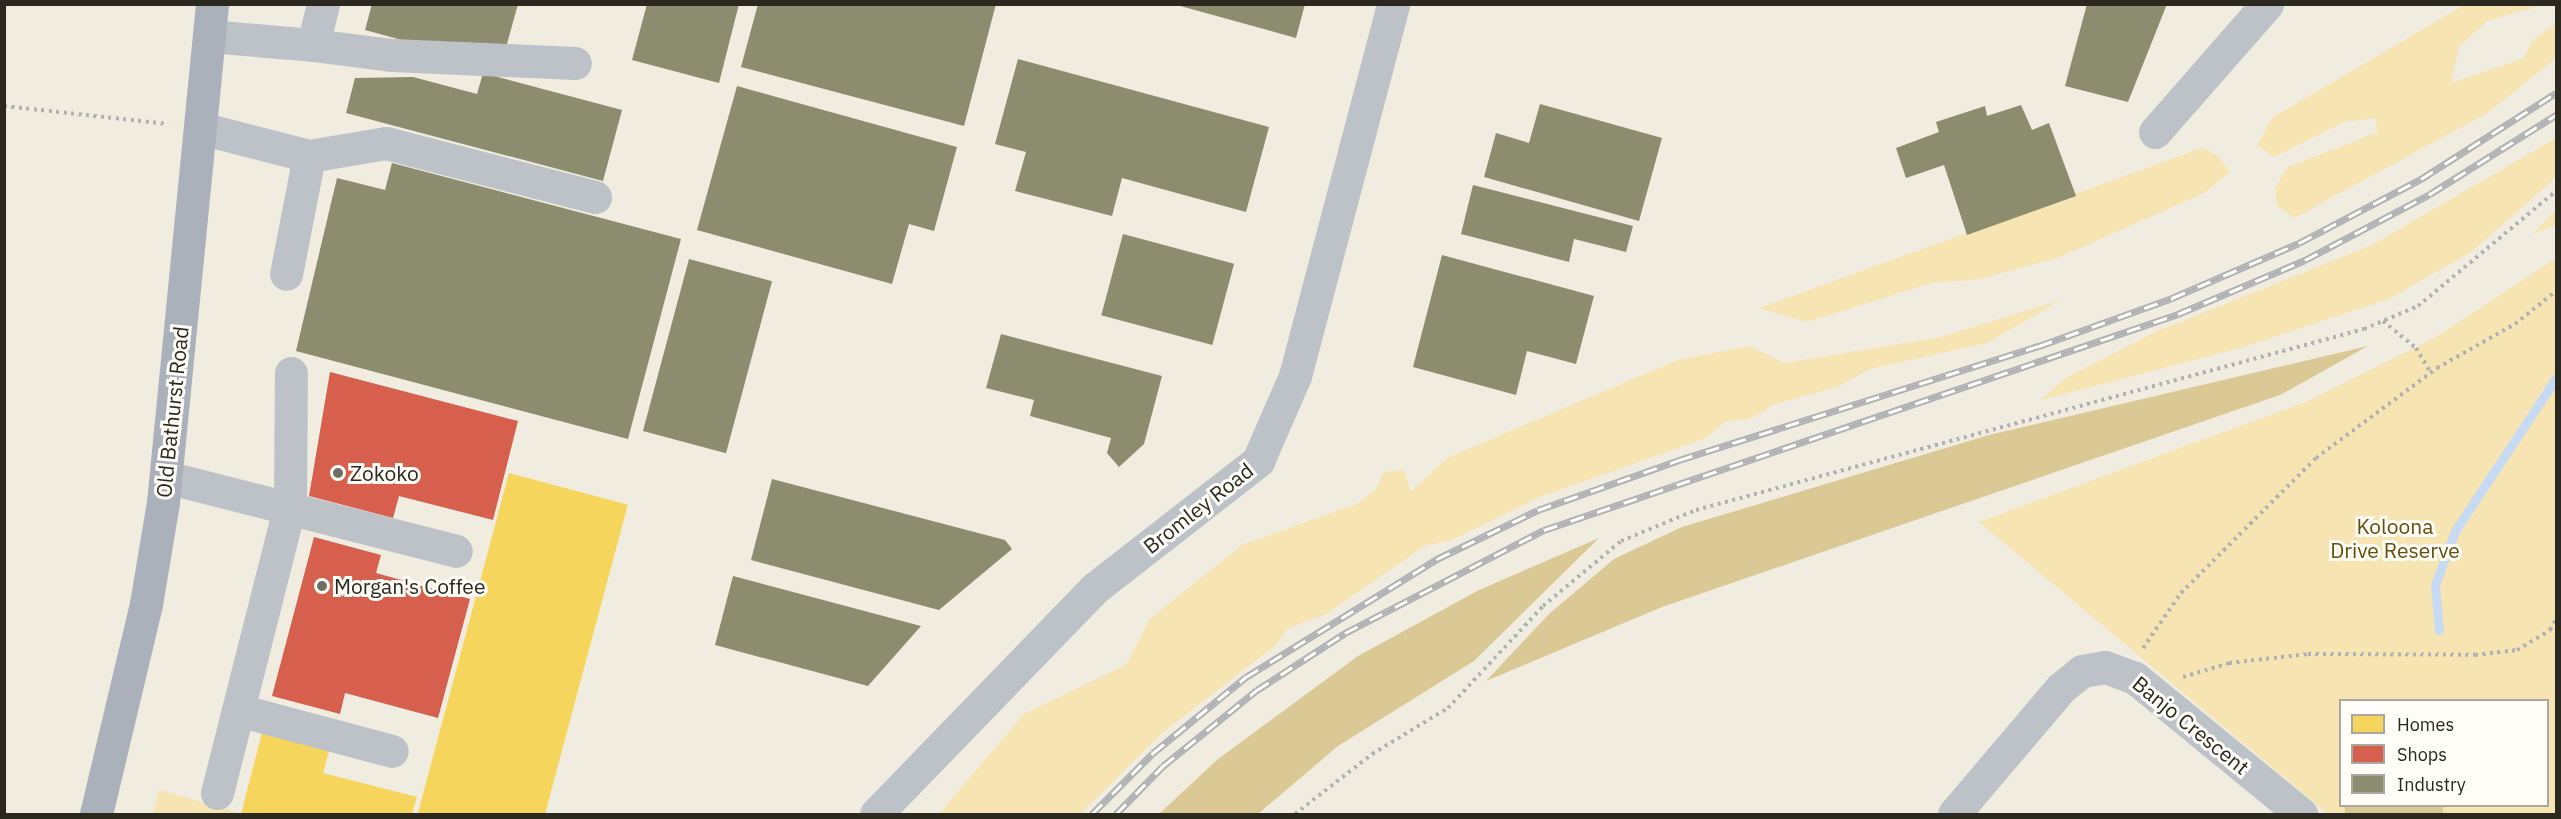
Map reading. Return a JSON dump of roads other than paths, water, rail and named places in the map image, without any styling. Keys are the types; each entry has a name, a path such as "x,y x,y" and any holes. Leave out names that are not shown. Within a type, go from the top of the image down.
{"main road":[{"name":"Old Bathurst Road","path":"96,814 146,604 166,477 211,20"}],"street":[{"path":"313,45 323,4"},
{"name":"Bromley Road","path":"876,814 1095,588 1258,461 1295,376 1393,4"},
{"path":"2155,132 2267,4"},
{"path":"211,20 313,45 392,55 575,63"},
{"path":"200,128 309,156 386,143 595,197"},
{"path":"286,274 309,156"},
{"path":"217,793 290,506 291,373"},
{"path":"166,477 290,506 456,552"},
{"name":"Banjo Crescent","path":"1954,814 2073,677 2099,668 2125,673 2153,692 2301,814"},
{"path":"238,710 392,751"}],"waterway":[{"path":"2439,630 2435,585 2455,531 2556,378"}],"railway":[{"path":"1092,814 1153,753 1246,677 1437,559 1538,510 1679,460 2039,346 2172,298 2299,243 2421,179 2556,93"},
{"path":"1116,814 1163,766 1257,690 1345,633 1544,530 2178,314 2305,260 2430,194 2556,115"}],"place":[{"name":"Zokoko","path":"338,473"},
{"name":"Morgan's Coffee","path":"322,586"}],"park label":[{"name":"Koloona Drive Reserve","path":"2395,538"}]}
